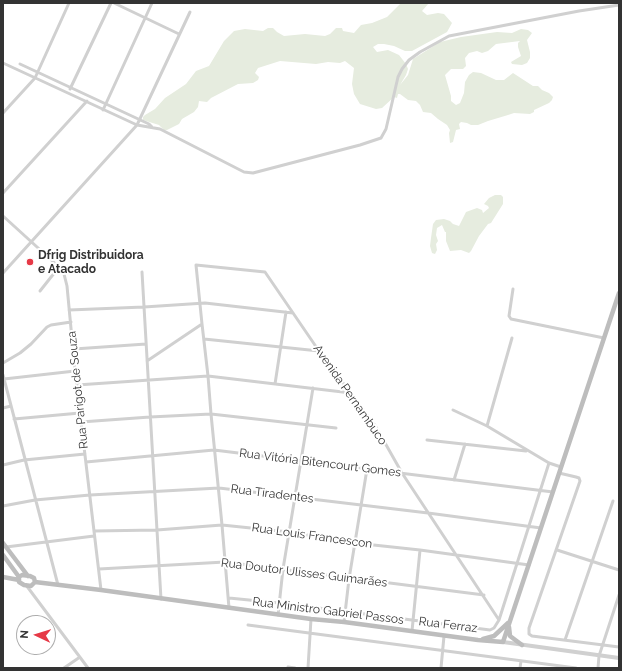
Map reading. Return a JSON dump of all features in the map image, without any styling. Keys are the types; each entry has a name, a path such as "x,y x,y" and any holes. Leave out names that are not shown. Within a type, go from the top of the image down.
{"main road":[{"path":"503,642 619,293"},
{"path":"4,545 28,576"},
{"path":"3,555 21,584 26,585"},
{"path":"19,579 22,575 28,576 34,578 35,582"},
{"path":"3,577 19,579"},
{"name":"Rua Ministro Gabriel Passos","path":"26,585 31,586 35,582 278,615 503,642"},
{"path":"478,640 494,636 510,622"},
{"path":"510,622 508,630 510,636 522,645"}],"street":[{"path":"3,113 35,78 69,3"},
{"path":"68,92 113,3 179,34"},
{"path":"103,110 152,3"},
{"path":"3,63 137,125 160,129 244,172 253,173 360,145 381,138 386,130 398,77 402,69 409,60 420,52 449,36 579,11 619,5"},
{"path":"3,272 137,125 190,12"},
{"path":"20,64 71,87 152,127"},
{"path":"3,192 87,101"},
{"name":"Rua Parigot de Souza","path":"3,216 59,267 64,274 67,286 75,371 101,590"},
{"name":"Avenida Pernambuco","path":"200,304 196,265 265,272 319,351 376,427 402,473 484,595 499,620"},
{"path":"40,291 59,267"},
{"path":"142,272 161,599"},
{"path":"513,289 508,316 511,319 604,338"},
{"path":"69,310 204,303 292,313"},
{"path":"200,304 219,488 229,608"},
{"path":"275,384 286,312"},
{"path":"3,363 20,353 47,327 71,322"},
{"path":"147,360 202,324"},
{"path":"487,426 512,338"},
{"path":"204,339 319,351"},
{"path":"74,349 146,344"},
{"path":"58,585 24,460 4,377 75,371"},
{"path":"77,385 208,376 351,393"},
{"path":"278,615 294,496 313,388"},
{"path":"3,408 11,406"},
{"path":"453,410 487,426 549,463 561,467"},
{"path":"14,419 80,414"},
{"path":"81,422 211,414 336,428"},
{"path":"427,440 528,451"},
{"path":"454,480 465,444"},
{"name":"Rua Vitória Bitencourt Gomes","path":"86,462 214,450 553,492"},
{"path":"3,465 24,460 85,454"},
{"path":"499,620 549,463"},
{"path":"344,622 344,611 367,469"},
{"path":"560,473 579,478 579,486 529,628 529,634 532,636 619,647"},
{"name":"Rua Tiradentes","path":"3,506 35,500 90,495 219,488 294,496 541,528"},
{"path":"565,640 613,500"},
{"name":"Rua Louis Francescon","path":"94,531 157,530 222,525 289,532 355,543 420,550 528,565"},
{"path":"4,545 94,536"},
{"path":"412,631 420,550"},
{"path":"557,550 619,570"},
{"name":"Rua Doutor Ulisses Guimarães","path":"99,569 225,562 484,595"},
{"path":"26,585 88,668"},
{"path":"598,668 599,656 619,595"},
{"name":"Rua Ferraz","path":"229,598 490,630 494,628 499,620"},
{"path":"308,668 311,619"},
{"path":"248,625 576,668"},
{"path":"441,668 444,636"},
{"name":"Rua Ministro Gabriel Passos","path":"503,642 619,658"},
{"path":"64,668 80,657"},
{"path":"520,668 521,661"},
{"path":"288,667 295,668"}],"shaded area":[{"path":"401,3 429,3 422,11 427,15 438,13 444,14 452,23 447,32 412,51 405,51 394,46 384,44 378,44 373,47 377,52 388,50 399,55 406,64 408,69 400,85 408,75 413,59 440,42 461,37 497,32 512,33 521,29 528,30 532,33 527,40 530,58 527,63 522,65 512,64 511,62 521,56 518,47 518,43 520,41 496,44 488,51 482,53 477,51 469,53 465,58 466,66 463,69 451,69 445,75 451,101 456,105 460,103 464,93 465,82 469,75 473,72 481,73 496,80 504,80 513,73 533,86 538,86 542,90 549,93 553,97 552,100 534,110 534,112 530,114 514,113 478,125 471,125 461,122 459,124 460,129 456,130 453,142 450,143 450,130 447,125 431,113 423,112 420,105 416,101 408,100 400,94 398,94 397,98 394,97 382,108 376,109 360,104 354,94 352,84 354,68 345,61 340,63 328,62 316,64 280,61 258,68 255,73 259,77 258,80 253,83 238,84 211,98 207,102 199,101 198,107 194,112 182,119 179,124 167,130 164,130 159,125 143,120 145,115 155,109 165,98 186,84 196,71 209,66 224,41 234,31 245,29 263,31 268,28 273,28 284,36 305,34 325,36 330,34 336,28 342,28 343,31 354,33 361,25 372,23 387,17"},
{"path":"495,195 501,195 503,197 503,204 491,223 488,224 479,236 469,253 461,250 450,251 446,241 446,232 442,225 437,228 437,250 435,254 432,253 430,246 433,224 436,220 444,219 459,226 466,212 477,208 482,210 483,213 489,208 484,204 489,198"}],"place":[{"name":"Dfrig Distribuidora e Atacado","path":"30,262"}]}
